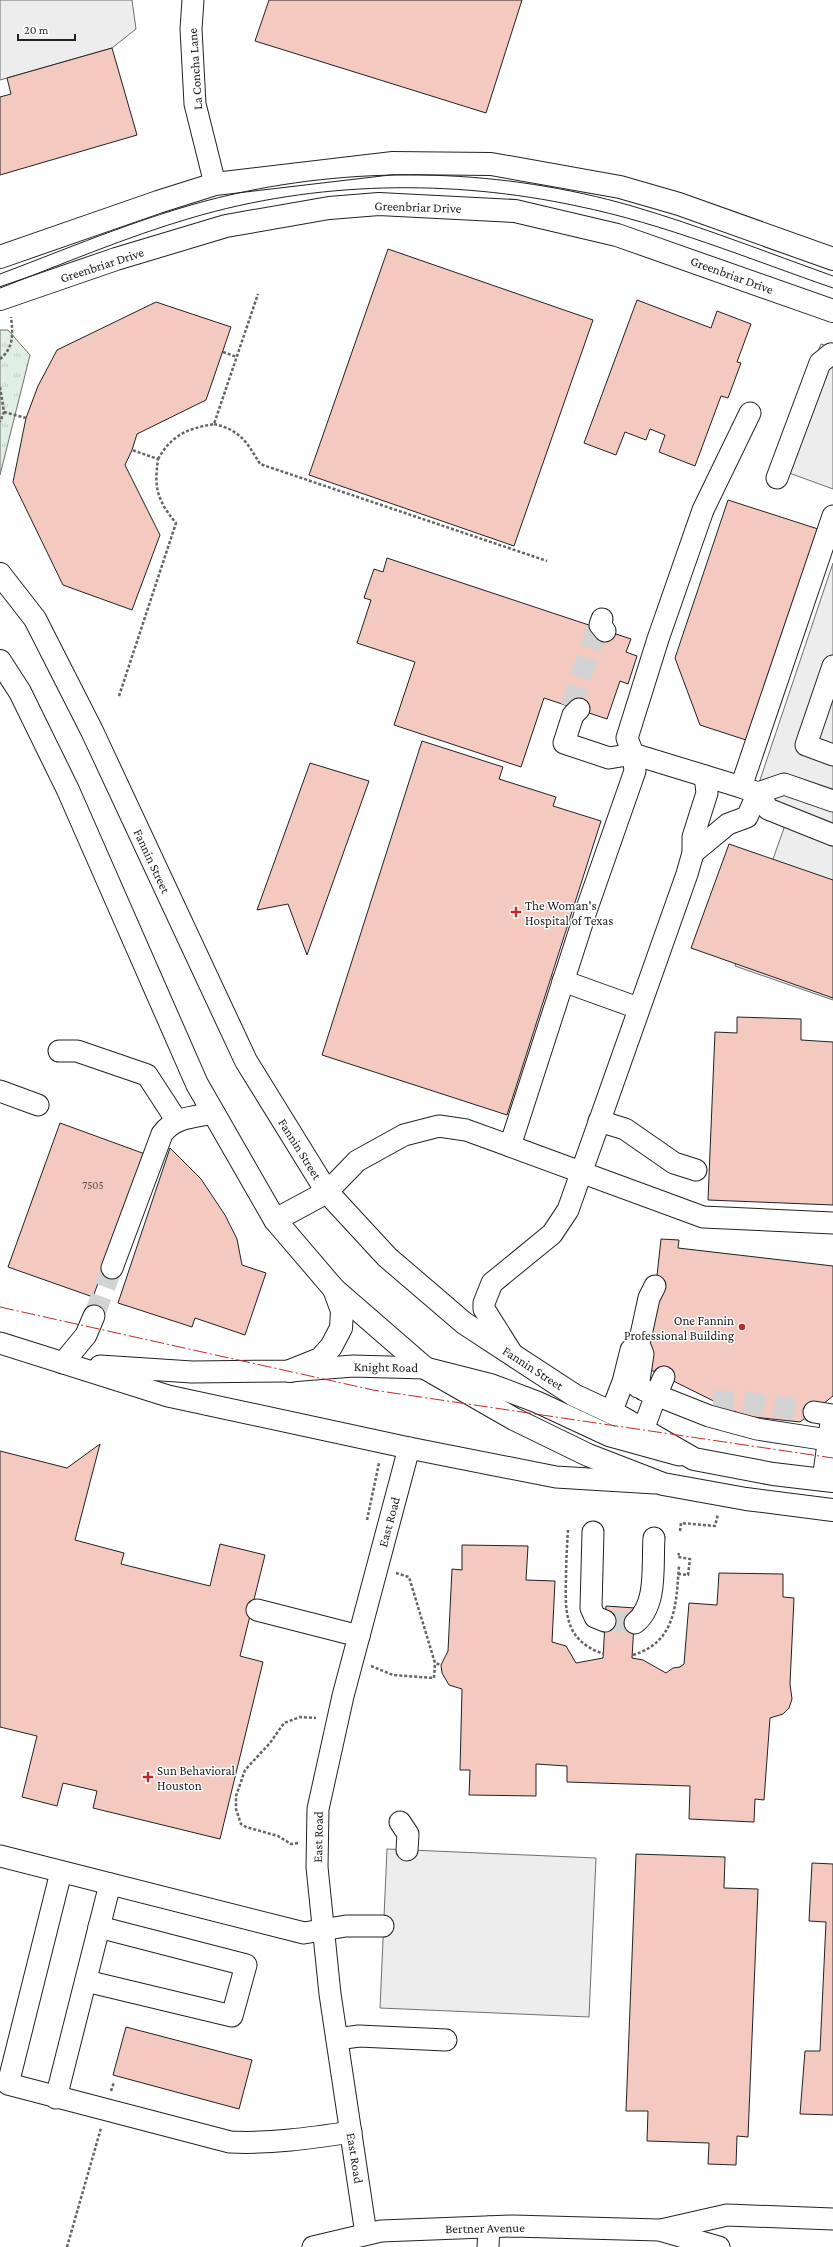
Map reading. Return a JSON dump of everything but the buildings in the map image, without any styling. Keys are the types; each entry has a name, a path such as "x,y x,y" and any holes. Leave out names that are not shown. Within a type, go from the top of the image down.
{"main road":[{"path":"0,257 158,202 215,184 393,163 491,164 620,187 679,204 833,259"},
{"name":"Greenbriar Drive","path":"3,298 116,259 226,226 329,208 379,204 515,211 617,234 833,311"},
{"name":"Fannin Street","path":"0,574 35,619 92,731 246,1061 326,1192 386,1257 464,1323 574,1395 611,1412 694,1459 773,1474 822,1480"},
{"path":"0,661 20,692 68,790 197,1084 275,1220 334,1289 425,1368 514,1419 588,1455 663,1484 746,1499 833,1510"},
{"path":"275,1220 326,1192"},
{"path":"290,1371 320,1359 331,1347 340,1328 342,1311 334,1289"},
{"path":"807,1507 822,1480"}],"street":[{"name":"La Concha Lane","path":"193,0 191,29 195,104 215,184"},
{"path":"777,478 820,363 831,354 833,355"},
{"path":"510,1146 563,981 635,771 633,754 627,738 658,639 703,510 750,413"},
{"path":"693,853 728,824 747,817 750,790 833,516"},
{"path":"833,666 806,745 833,754"},
{"path":"574,710 564,743 609,758 633,754 750,790 784,784 833,801"},
{"path":"513,1355 484,1309 484,1303 492,1283 552,1234 568,1210 693,853 693,837 707,793 705,776"},
{"path":"750,790 768,809 833,835"},
{"path":"563,981 638,1008"},
{"path":"59,1050 77,1051 147,1075 177,1121"},
{"path":"0,1091 38,1105"},
{"path":"112,1268 157,1145 169,1125 177,1121 214,1113"},
{"path":"599,1121 625,1129 674,1164 696,1170"},
{"path":"326,1192 357,1161 404,1134 439,1126 466,1130 703,1217 833,1222"},
{"path":"642,1430 645,1385 631,1350 639,1344 649,1298 656,1286"},
{"path":"63,1363 86,1335 94,1316"},
{"name":"Knight Road","path":"0,1343 168,1396 409,1448 556,1477 663,1484"},
{"name":"Knight Road","path":"63,1363 192,1372 290,1371 353,1366 425,1368 492,1385 531,1400 610,1436 694,1459"},
{"path":"645,1385 711,1408 757,1429 828,1440"},
{"path":"611,1412 645,1385"},
{"path":"814,1412 832,1414 822,1480"},
{"name":"East Road","path":"366,2234 337,2039 324,1931 317,1867 318,1809 343,1696 409,1448"},
{"path":"593,1532 590,1608 594,1617 605,1621"},
{"path":"634,1623 643,1617 651,1594 654,1538"},
{"path":"257,1610 359,1636"},
{"path":"0,1856 304,1933 324,1931 348,1940 383,1934"},
{"path":"61,1872 8,2084 56,2098 230,2142 249,2143 294,2140 351,2132"},
{"path":"56,2098 110,1884"},
{"path":"86,1981 232,2016 246,1965 99,1927"},
{"path":"337,2039 359,2036 446,2040"},
{"name":"Bertner Avenue","path":"313,2247 381,2231 488,2237 659,2230 727,2215 833,2219"},
{"name":"Bertner Avenue","path":"659,2230 719,2247"}],"path":[{"path":"214,424 258,294"},
{"path":"0,359 7,353 13,335 3,298"},
{"path":"223,352 237,357"},
{"path":"0,387 4,412 0,422"},
{"path":"4,412 26,418"},
{"path":"119,696 176,523 163,507 157,492 156,477 158,459 167,443 182,433 214,424 228,428 243,438 260,464 547,561"},
{"path":"132,450 158,459"},
{"path":"367,1520 380,1463"},
{"path":"680,1531 681,1523 715,1526 718,1512"},
{"path":"678,1574 688,1575 690,1559 678,1557 679,1553"},
{"path":"366,1664 393,1675 434,1678 435,1663 409,1577 390,1571"},
{"path":"435,1663 441,1666"},
{"path":"299,1843 291,1844 278,1836 241,1824 236,1809 236,1796 245,1770 270,1743 284,1723 300,1717 316,1718"},
{"path":"66,2247 114,2082"}],"green space":[{"path":"0,330 8,330 30,355 0,475"}],"shaded area":[{"path":"0,0 132,0 136,29 112,48 0,80"},
{"path":"821,344 833,348 833,489 770,466"},
{"path":"833,563 833,1000 735,966 784,828 760,780"},
{"path":"387,1849 596,1858 589,2017 380,2008"}],"tunnel":[{"path":"571,707 597,628"},
{"path":"94,1316 112,1268"},
{"path":"713,1401 737,1401 814,1412"},
{"path":"605,1621 635,1623"}],"tram line":[{"path":"0,274 174,210 234,194 333,178 383,175 433,175 484,178 534,184 632,206 683,222 833,276"},
{"path":"0,288 119,242 191,218 238,206 286,197 335,191 384,188 432,188 481,191 529,197 577,206 642,222 675,232 833,288"}],"power":[{"path":"0,1307 373,1390 833,1458"}],"place":[{"name":"The Woman's Hospital of Texas","path":"516,912"},
{"name":"One Fannin Professional Building","path":"742,1327"},
{"name":"Sun Behavioral Houston","path":"148,1777"}]}
